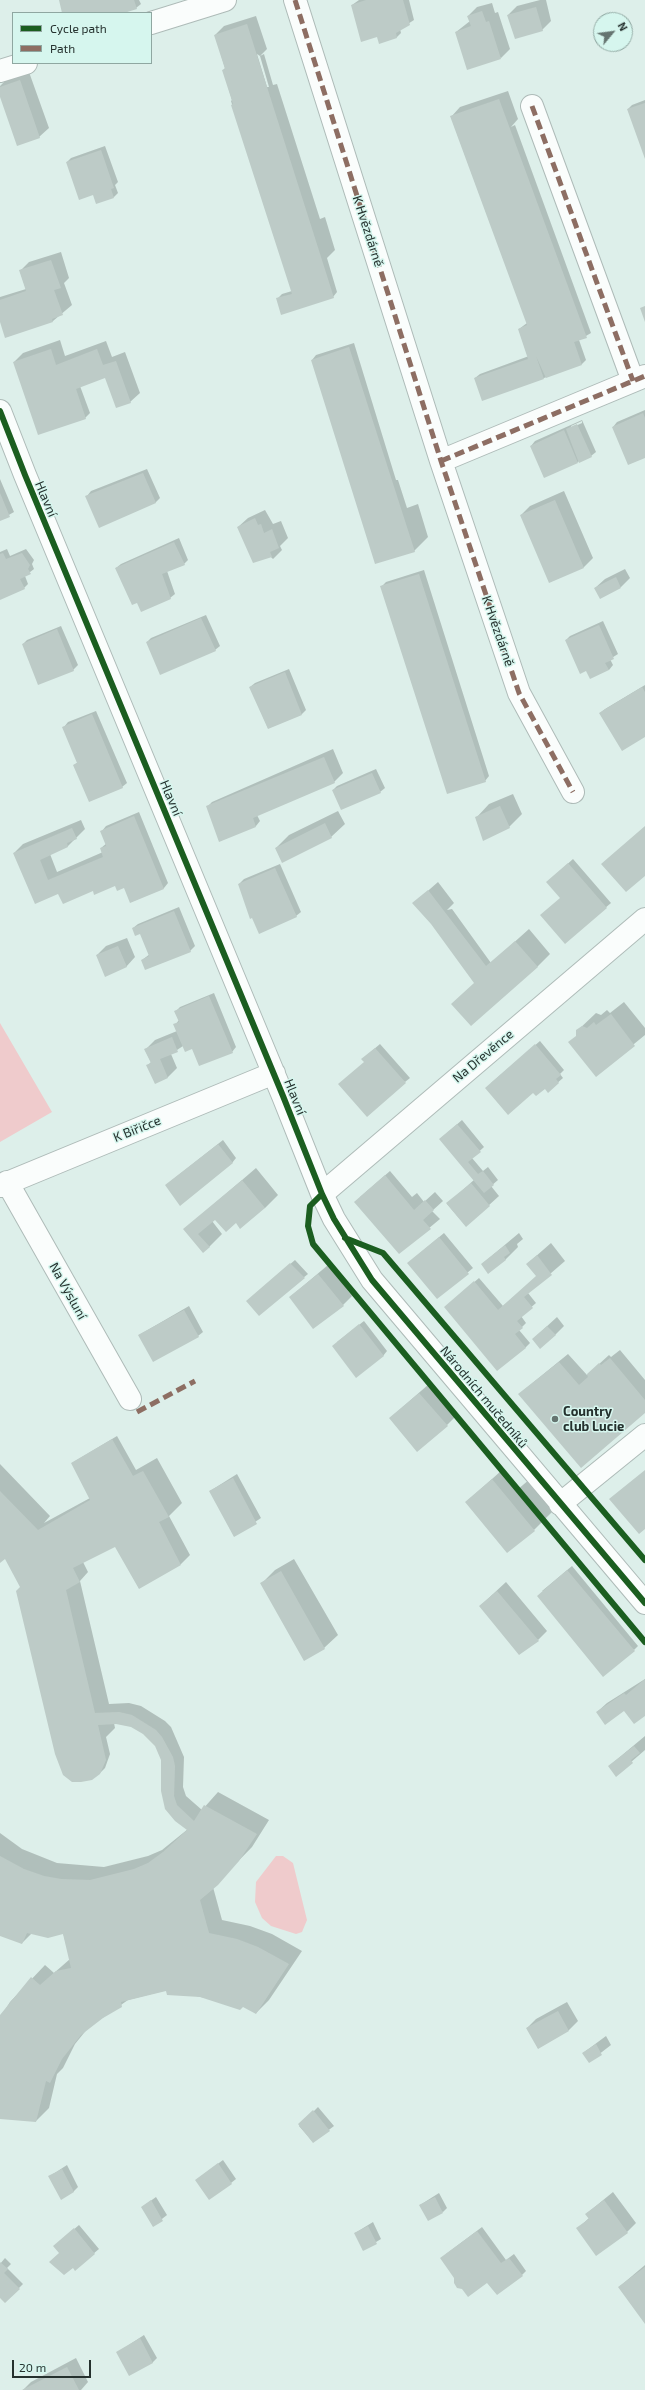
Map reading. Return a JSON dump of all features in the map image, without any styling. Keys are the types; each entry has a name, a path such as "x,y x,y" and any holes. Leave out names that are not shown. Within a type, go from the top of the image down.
{"street":[{"path":"152,23 225,0"},
{"name":"K Hvězdárně","path":"295,0 441,461 519,693 573,792"},
{"path":"0,71 23,64"},
{"path":"441,461 639,378 532,106"},
{"name":"Hlavní","path":"0,410 25,476 274,1073 322,1194"},
{"name":"Na Dřevěnce","path":"322,1194 645,919"},
{"name":"K Biřičce","path":"4,1184 274,1073"},
{"name":"Na Výsluní","path":"4,1184 130,1399"},
{"name":"Národních mučedníků","path":"322,1194 345,1238 372,1280 645,1603"},
{"path":"560,1504 645,1435"}],"shaded area":[{"path":"0,1023 52,1112 0,1142"},
{"path":"276,1856 283,1856 293,1863 307,1920 302,1932 296,1934 271,1926 262,1918 255,1902 256,1882"}],"building":[{"path":"59,0 134,0 137,9 127,12 62,12"},
{"path":"366,0 403,0 410,25 396,33 397,38 379,44 377,37 361,42 351,5"},
{"path":"536,7 543,31 515,39 507,15"},
{"path":"482,11 486,22 489,21 501,59 467,70 455,32 471,26 467,16"},
{"path":"247,24 334,298 281,315 276,298 292,294 231,105 233,104 222,70 225,69 214,35"},
{"path":"20,80 40,138 17,146 0,97 0,87"},
{"path":"499,99 587,338 574,342 582,365 546,378 536,356 544,379 482,401 474,378 528,359 518,329 527,325 450,116"},
{"path":"645,103 645,159 627,109"},
{"path":"101,150 114,188 111,189 114,198 96,204 93,195 79,200 66,162"},
{"path":"51,260 61,288 54,290 63,315 52,319 53,322 5,338 0,322 0,300 26,291 19,270"},
{"path":"645,306 645,322 640,308"},
{"path":"349,347 415,552 375,564 311,360"},
{"path":"51,349 56,365 97,349 103,365 116,361 131,403 116,408 105,378 76,389 86,419 38,435 13,362"},
{"path":"643,413 645,418 645,458 628,465 612,427"},
{"path":"577,424 592,457 579,463 566,429"},
{"path":"564,430 578,463 544,478 530,446"},
{"path":"143,473 156,503 99,528 85,496"},
{"path":"0,493 10,517 0,521"},
{"path":"555,500 584,568 549,583 520,515"},
{"path":"255,518 258,525 261,524 264,533 272,529 279,548 270,552 272,557 253,563 237,527"},
{"path":"174,542 185,565 162,574 171,599 141,612 137,603 132,605 115,568"},
{"path":"3,553 6,559 22,553 30,565 28,569 31,574 20,579 25,589 0,600 0,554"},
{"path":"419,574 486,782 447,794 380,586"},
{"path":"616,577 621,588 600,599 594,588"},
{"path":"201,618 216,651 160,675 146,642"},
{"path":"599,625 614,659 605,663 609,670 590,679 586,671 580,674 565,640"},
{"path":"57,629 74,671 38,685 22,644"},
{"path":"285,672 302,715 268,729 249,687"},
{"path":"642,687 645,692 645,737 622,751 599,713"},
{"path":"92,714 123,788 89,802 73,765 77,763 62,727"},
{"path":"324,757 335,783 253,818 256,827 219,842 206,806"},
{"path":"372,773 381,793 341,810 332,790"},
{"path":"500,806 510,828 483,841 475,817"},
{"path":"134,816 164,889 130,903 124,888 117,891 115,886 94,895 93,891 63,904 58,894 35,904 13,853 72,828 77,839 67,843 68,847 40,860 48,880 103,857 100,848 106,846 113,863 100,831"},
{"path":"325,823 332,838 282,863 275,848"},
{"path":"645,826 645,876 626,892 601,864"},
{"path":"568,863 607,908 565,944 540,915 560,898 546,882"},
{"path":"275,868 297,917 259,934 252,918 250,919 238,884"},
{"path":"428,890 486,966 515,941 538,967 471,1026 451,1004 474,983 431,924 412,903"},
{"path":"174,911 191,952 145,970 141,960 149,956 140,934 135,936 132,928"},
{"path":"118,946 127,967 105,977 96,955"},
{"path":"209,996 233,1053 199,1066 192,1049 185,1052 173,1024 179,1022 174,1011"},
{"path":"611,1014 635,1046 596,1077 568,1042 576,1036 576,1030 582,1026 587,1028 594,1022 596,1025"},
{"path":"172,1037 178,1052 160,1059 168,1078 155,1084 146,1065 151,1063 144,1049"},
{"path":"535,1044 561,1075 556,1079 559,1083 548,1093 545,1089 536,1096 533,1093 508,1115 485,1088"},
{"path":"375,1048 406,1083 367,1117 338,1084 364,1062 361,1059"},
{"path":"457,1124 481,1152 468,1162 478,1174 483,1171 494,1185 484,1193 439,1139"},
{"path":"218,1144 233,1163 180,1206 165,1185"},
{"path":"385,1175 414,1210 425,1200 434,1210 423,1220 431,1229 399,1254 354,1202"},
{"path":"242,1180 265,1208 240,1229 236,1223 226,1232 215,1220 198,1234 210,1247 203,1253 183,1229"},
{"path":"471,1183 490,1206 466,1227 446,1203"},
{"path":"439,1237 469,1274 437,1299 407,1263"},
{"path":"505,1245 510,1253 504,1257 506,1260 488,1274 481,1264"},
{"path":"537,1255 552,1275 524,1297 533,1308 517,1321 523,1328 515,1334 526,1348 497,1371 444,1307 474,1281 498,1310 536,1276 526,1264"},
{"path":"290,1263 305,1278 259,1316 246,1301"},
{"path":"318,1274 344,1306 313,1329 289,1297"},
{"path":"184,1310 199,1337 153,1362 138,1335"},
{"path":"359,1324 384,1356 356,1378 332,1346"},
{"path":"547,1326 556,1335 540,1349 532,1339"},
{"path":"610,1358 645,1400 645,1413 581,1468 518,1394 559,1362 579,1385 588,1377 587,1374 599,1363 601,1365"},
{"path":"419,1393 448,1426 417,1452 389,1418"},
{"path":"112,1439 133,1476 143,1471 169,1517 159,1522 181,1565 139,1589 115,1547 73,1568 80,1582 66,1590 95,1713 119,1712 132,1715 156,1730 162,1737 173,1757 175,1766 174,1796 177,1805 194,1821 204,1805 257,1834 239,1861 218,1885 200,1900 209,1933 237,1939 258,1947 289,1964 256,2014 243,2007 240,2010 200,1997 167,1995 166,1991 121,2002 122,2007 103,2018 81,2035 62,2059 50,2083 46,2081 36,2122 0,2119 0,2015 31,1977 40,1985 56,1971 71,1968 63,1934 48,1938 27,1933 22,1944 0,1936 0,1856 24,1869 44,1876 61,1879 90,1880 134,1869 148,1863 163,1852 187,1830 175,1821 165,1809 161,1791 161,1760 155,1746 143,1734 131,1727 116,1724 98,1725 106,1760 100,1774 92,1780 72,1782 63,1775 55,1754 16,1591 20,1587 5,1559 0,1563 0,1491 38,1530 90,1500 71,1463"},
{"path":"645,1470 645,1529 639,1534 609,1499"},
{"path":"233,1478 257,1524 234,1537 209,1491"},
{"path":"492,1479 535,1531 507,1553 465,1502"},
{"path":"567,1570 635,1651 603,1677 537,1596"},
{"path":"281,1571 325,1649 304,1661 260,1583"},
{"path":"497,1591 539,1641 519,1655 479,1606"},
{"path":"645,1679 645,1716 634,1724 624,1711 605,1725 596,1712 624,1693 626,1695"},
{"path":"634,1746 640,1753 631,1760 633,1763 616,1777 608,1766"},
{"path":"558,2011 569,2031 538,2049 526,2028"},
{"path":"596,2044 602,2055 589,2063 582,2053"},
{"path":"313,2110 330,2131 313,2143 298,2124"},
{"path":"218,2163 232,2184 209,2200 195,2180"},
{"path":"62,2169 74,2192 61,2200 48,2176"},
{"path":"435,2197 443,2213 428,2221 419,2205"},
{"path":"151,2200 163,2221 153,2227 141,2207"},
{"path":"604,2200 628,2233 596,2256 576,2228 589,2219 585,2214"},
{"path":"368,2226 377,2244 363,2251 354,2233"},
{"path":"74,2228 95,2254 75,2271 73,2268 64,2275 49,2262 59,2253 53,2246"},
{"path":"477,2231 501,2263 509,2258 523,2276 497,2295 487,2283 468,2297 462,2289 457,2288 454,2283 454,2278 440,2258"},
{"path":"0,2262 8,2269 4,2273 20,2289 5,2303 0,2298"},
{"path":"645,2267 645,2324 618,2287"},
{"path":"140,2338 153,2363 129,2376 116,2352"},
{"path":"67,2367 79,2390 22,2390"}],"marked path":[{"path":"295,0 441,461 519,693 573,792"},
{"path":"532,106 633,381"},
{"path":"441,461 645,376"},
{"path":"137,1412 195,1381"}],"cycle path":[{"path":"0,411 25,475 283,1096 322,1194 334,1219 372,1280 645,1603"},
{"path":"322,1194 310,1206 308,1226 313,1244 645,1642"},
{"path":"345,1238 383,1253 645,1560"}],"place":[{"name":"Country club Lucie","path":"555,1419"}]}
